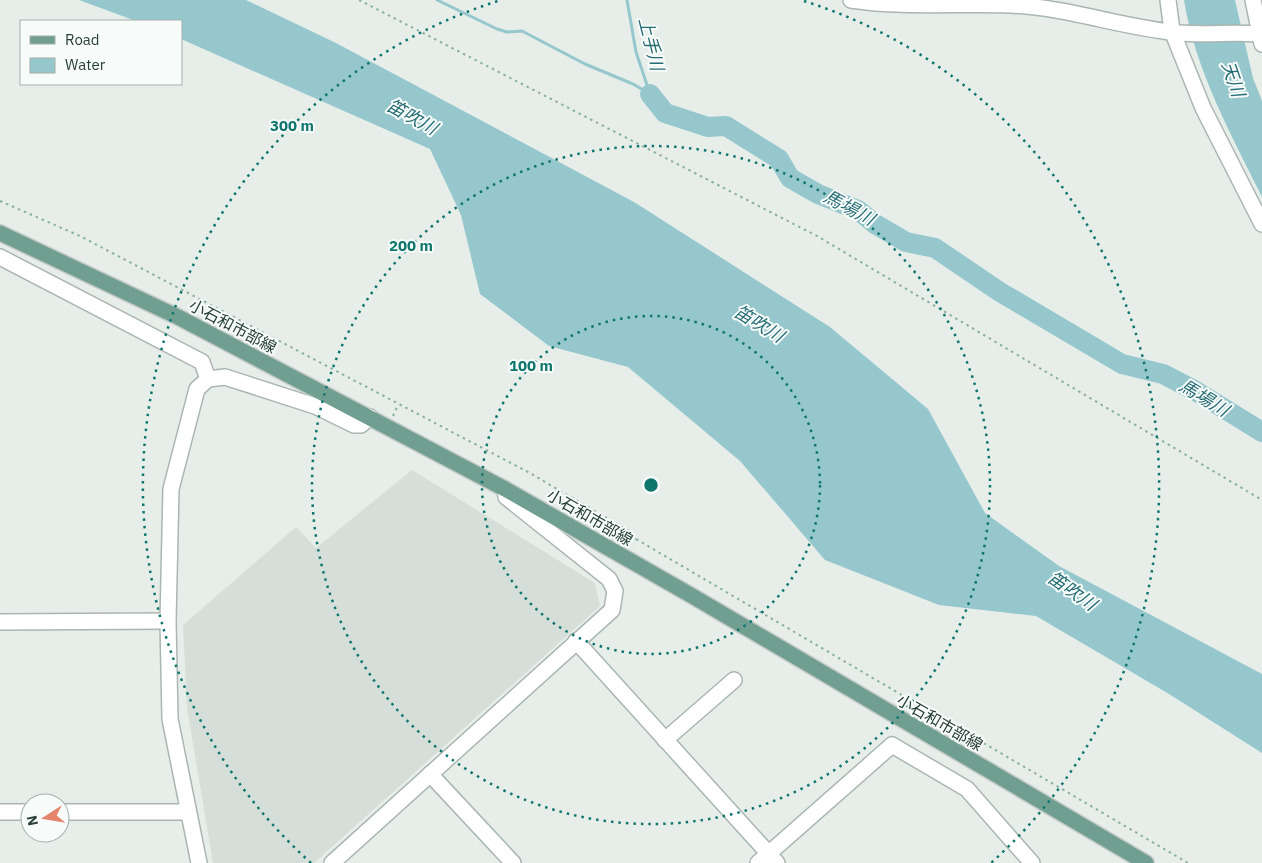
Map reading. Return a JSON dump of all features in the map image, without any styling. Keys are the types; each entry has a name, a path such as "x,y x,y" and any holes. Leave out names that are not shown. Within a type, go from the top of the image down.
{"main road":[{"name":"小石和市部線","path":"0,234 178,317 505,489 694,597 1146,863"}],"street":[{"path":"851,0 1011,5 1046,8 1175,32 1257,37 1253,0"},
{"path":"1168,0 1175,32 1203,108 1262,224"},
{"path":"0,257 202,362 208,379"},
{"path":"199,863 170,719 168,621 171,489 197,389 208,379 225,377 315,406 354,424 361,425 370,417"},
{"path":"332,863 612,610 614,591 609,579 506,497 505,489"},
{"path":"0,622 168,621"},
{"path":"576,641 665,740 768,860 892,745 967,789 1032,863"},
{"path":"665,740 734,680"},
{"path":"430,774 514,863"},
{"path":"0,812 20,812"},
{"path":"70,812 188,812"}],"path":[{"path":"359,0 818,236 1262,500"},
{"path":"0,200 80,236 528,472 629,531 636,539 1188,863"},
{"path":"220,327 227,314"},
{"path":"392,420 398,405"}],"shaded area":[{"path":"412,470 595,583 600,606 314,863 213,863 187,708 183,625 296,527 316,548"}],"water":[{"name":"笛吹川","path":"79,0 246,0 336,43 634,202 830,327 928,409 985,513 1059,566 1262,674 1262,753 1169,694 1036,616 939,605 825,560 740,461 628,367 549,346 480,294 461,215 430,149 182,39 182,20 133,20"},
{"name":"天川","path":"1184,0 1235,0 1253,78 1262,101 1262,197 1205,76 1189,26"}],"waterway":[{"name":"馬場川","path":"437,0 497,29 507,32 522,31 585,64 633,84 650,94"},
{"name":"上手川","path":"627,0 636,52 650,94"},
{"name":"馬場川","path":"650,94 665,113 708,127 726,126 779,159 790,178 818,194 858,210 875,224 906,242 935,248 1000,292 1122,364 1163,374 1194,390 1262,432"}]}
